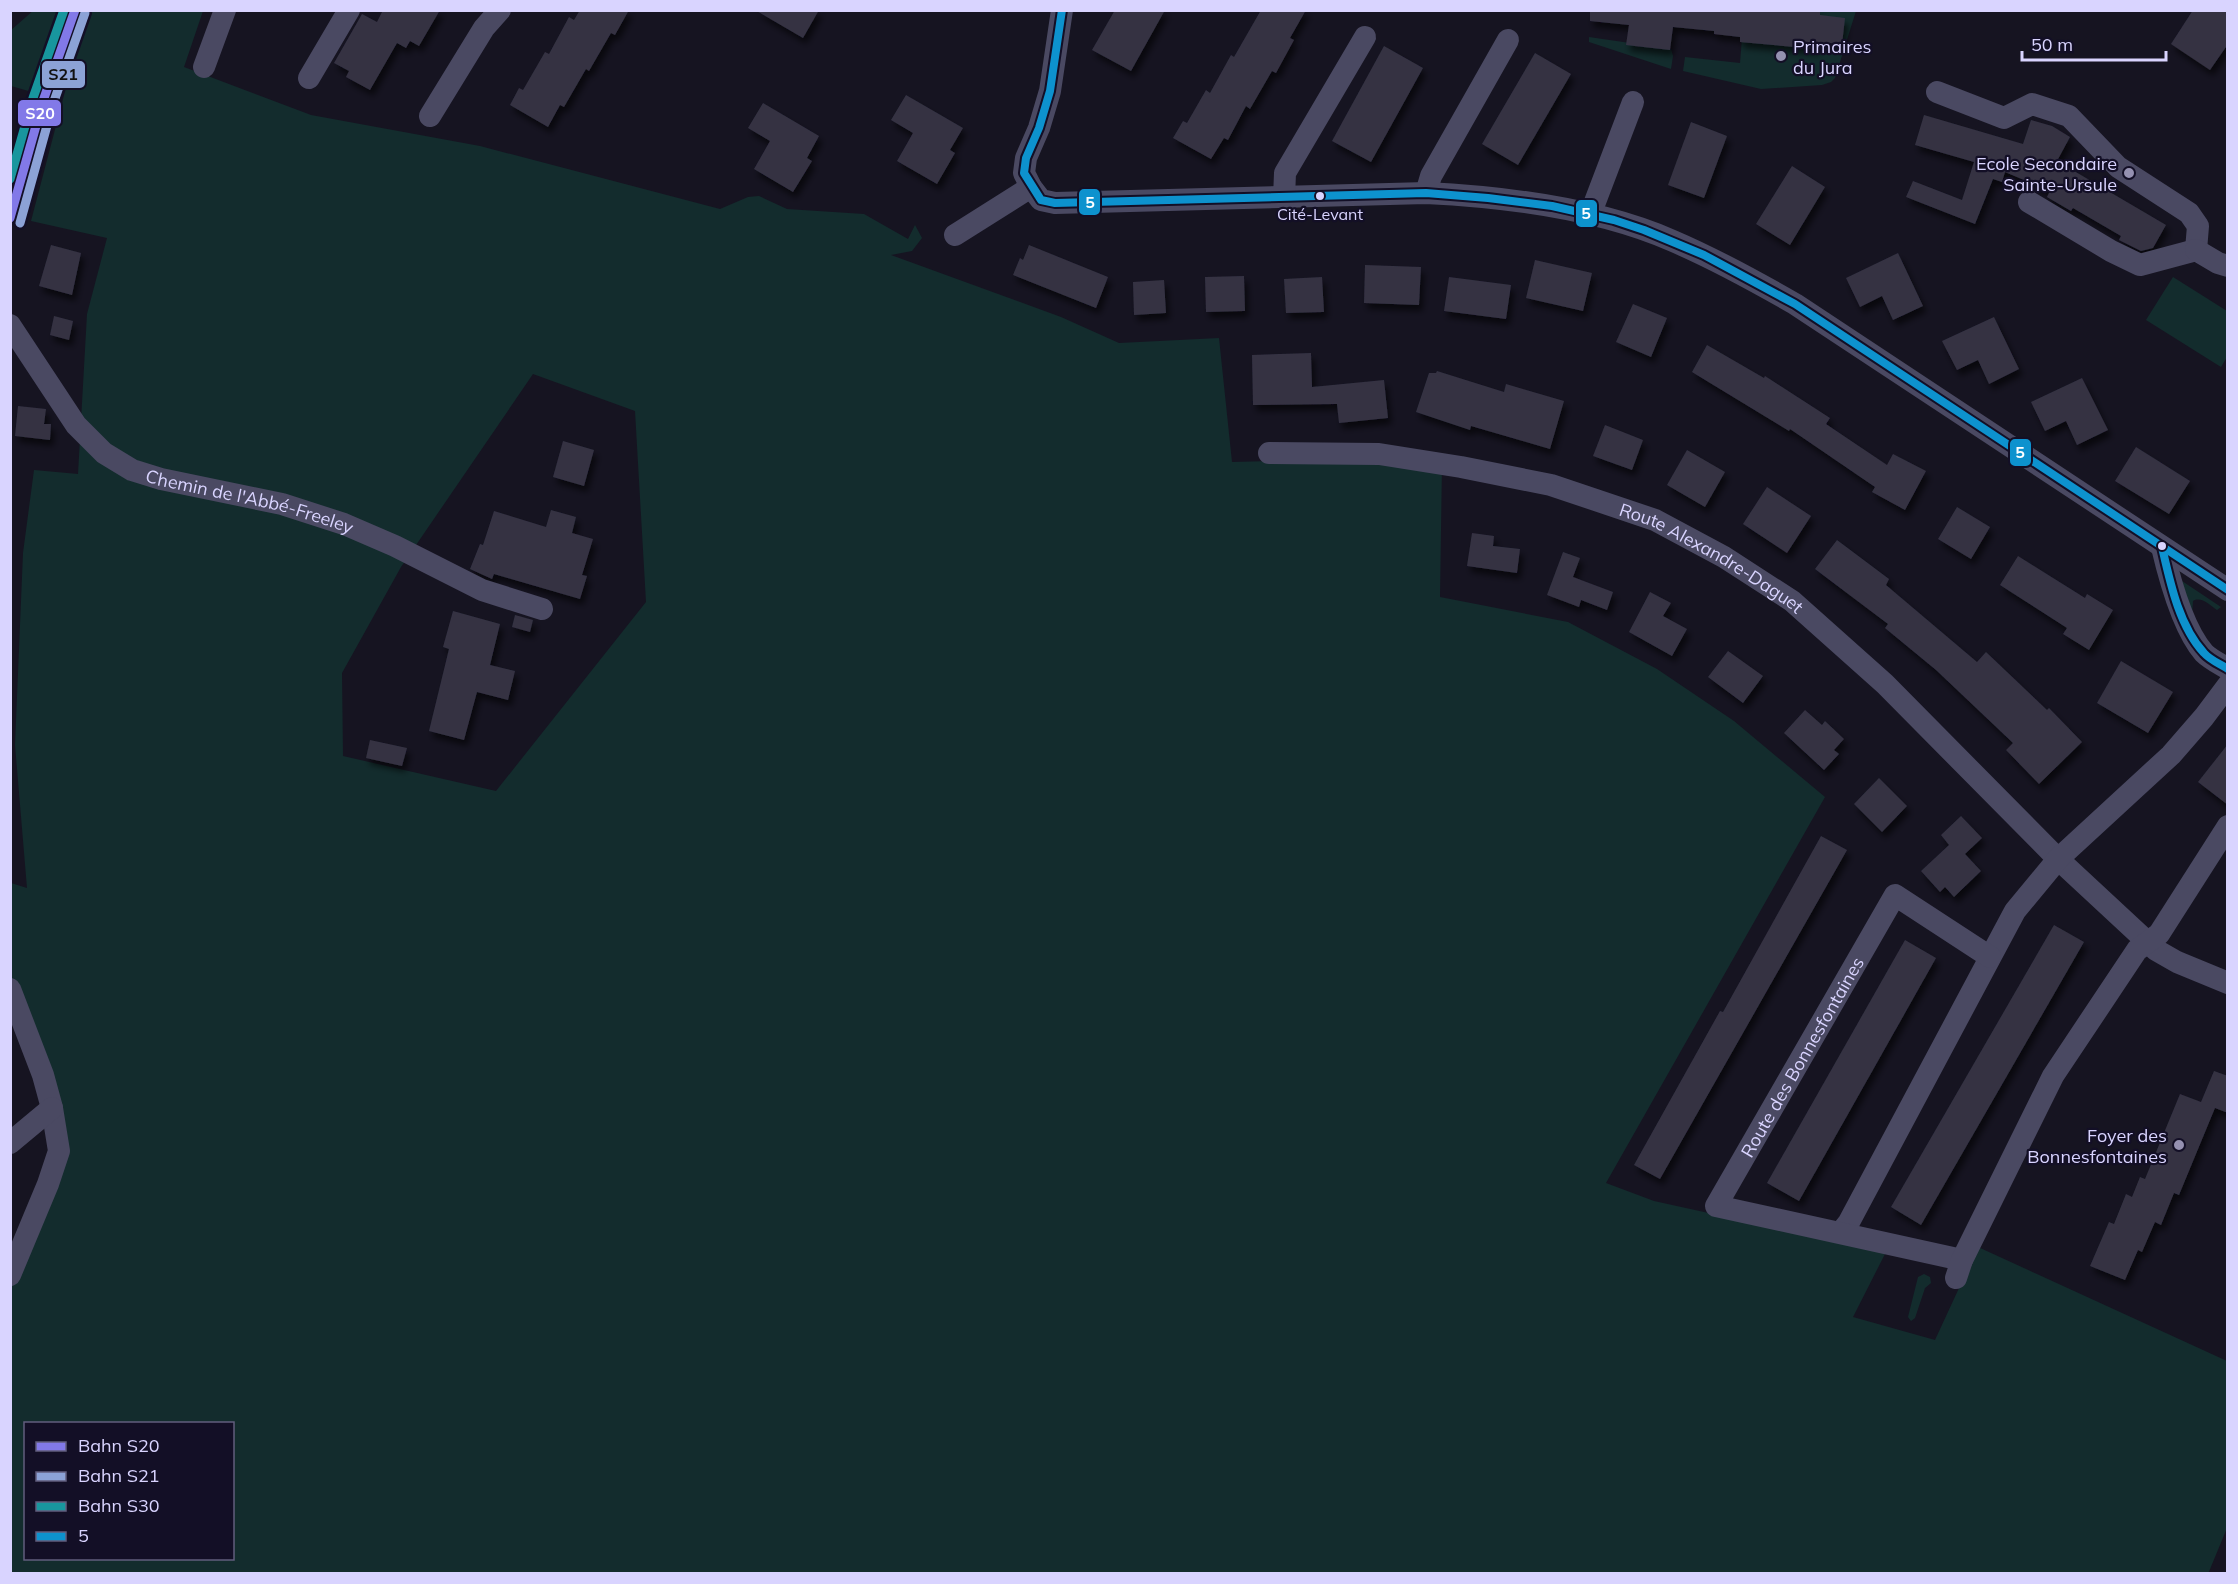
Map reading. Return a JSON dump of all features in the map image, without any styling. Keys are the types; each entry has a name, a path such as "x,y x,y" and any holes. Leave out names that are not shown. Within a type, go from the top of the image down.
{"street":[{"path":"204,67 225,10"},
{"path":"309,78 349,10"},
{"path":"430,116 484,28 500,10"},
{"path":"1062,10 1050,91 1039,128 1026,158 1024,173 1041,200 1055,203 1467,195 1543,205 1590,215 1671,240 1730,267 1795,304 2228,590"},
{"path":"1284,198 1285,173 1365,37"},
{"path":"1426,194 1431,176 1508,40"},
{"path":"1937,92 2004,118 2032,104 2069,116 2118,167 2189,213 2198,226 2196,250"},
{"path":"1590,215 1633,102"},
{"path":"955,235 1031,187"},
{"path":"2029,202 2111,251 2140,264 2196,250 2218,264 2228,266"},
{"name":"Chemin de l'Abbé-Freeley","path":"10,325 76,425 104,453 132,470 162,479 282,504 344,524 395,546 482,590 542,609"},
{"name":"Route Alexandre-Daguet","path":"1269,453 1379,454 1461,467 1551,485 1655,520 1724,557 1792,601 1885,684 2058,860"},
{"path":"2162,547 2170,580 2190,631 2204,653 2228,669"},
{"path":"1841,1232 1849,1222 2015,911 2058,860 2170,755 2204,717 2228,685"},
{"name":"Route des Bonnesfontaines","path":"1990,957 1895,895 1716,1206 1841,1232 1959,1269 2053,1076 2137,950 2159,934 2228,826"},
{"path":"2058,860 2156,950 2177,962 2228,983"},
{"path":"10,989 43,1075 52,1108 59,1151 48,1184 10,1275"},
{"path":"10,1143 52,1108"}],"green space":[{"path":"34,10 65,11 32,92 11,86 10,31"},
{"path":"92,11 203,11 184,67 311,115 480,146 720,209 748,197 759,196 787,209 864,214 908,239 915,225 922,238 912,251 891,255 1061,317 1119,343 1219,338 1232,462 1408,458 1442,464 1440,597 1568,622 1657,669 1734,721 1825,797 1606,1183 1654,1201 1886,1252 1853,1317 1935,1340 1978,1247 2227,1361 2227,1528 2208,1574 11,1573 11,1275 59,1151 11,989 11,883 27,888 15,745 23,553 34,470 78,474 87,314 107,238 31,221 78,42","holes":["533,374 635,411 646,602 496,791 343,756 342,673 401,567"]},
{"path":"1816,11 1856,11 1835,78 1831,82 1822,85 1761,89 1683,71 1685,57 1740,63 1742,38"},
{"path":"1589,37 1671,49 1673,56 1671,69 1589,42"},
{"path":"2173,277 2227,311 2227,357 2221,367 2146,320"},
{"path":"2182,581 2221,607 2217,610 2205,602 2196,600 2193,601 2192,615"},
{"path":"1924,1274 1930,1277 1931,1283 1925,1288 1915,1318 1911,1321 1908,1317 1918,1277"}],"building":[{"path":"383,10 440,10 419,46 410,41 406,48 397,43 370,90 346,77 349,71 334,63 362,14 377,22"},
{"path":"580,10 629,10 615,35 611,33 589,71 586,69 564,107 560,105 548,127 510,105 519,88 523,90 545,52 549,54 569,17 574,20"},
{"path":"755,10 819,10 803,38"},
{"path":"1115,10 1165,10 1131,71 1092,50"},
{"path":"1261,10 1306,10 1290,38 1294,40 1276,73 1272,71 1250,109 1246,106 1228,140 1224,138 1211,159 1173,138 1183,121 1187,123 1206,90 1210,93 1231,55 1234,57"},
{"path":"1590,10 1820,10 1820,15 1845,18 1842,44 1816,42 1816,49 1740,42 1740,37 1714,34 1714,31 1673,27 1670,50 1626,45 1629,25 1590,21"},
{"path":"2193,10 2228,10 2228,44 2210,70 2171,44"},
{"path":"1384,46 1423,68 1371,162 1332,141"},
{"path":"1535,53 1571,74 1518,165 1482,144"},
{"path":"906,95 963,128 950,150 955,153 937,184 897,161 913,133 891,120"},
{"path":"763,103 819,136 807,158 812,161 793,192 754,169 770,141 748,128"},
{"path":"1924,115 2023,144 2031,120 2052,126 2070,137 2057,161 2166,225 2153,248 2141,251 2119,240 2121,236 2073,208 2071,211 2047,197 2050,191 2005,172 2002,182 1993,179 1975,224 1906,197 1913,181 1962,200 1974,162 1915,145"},
{"path":"1691,122 1727,136 1704,198 1668,185"},
{"path":"1792,166 1825,187 1790,245 1756,224"},
{"path":"51,245 81,253 72,295 39,286"},
{"path":"1029,245 1108,277 1096,308 1013,275 1020,258 1023,260"},
{"path":"1898,253 1923,306 1893,320 1882,296 1860,307 1846,278"},
{"path":"1535,260 1592,273 1583,311 1526,298"},
{"path":"1365,265 1421,267 1419,305 1364,303"},
{"path":"1244,276 1245,311 1206,312 1205,277"},
{"path":"1322,277 1324,312 1286,313 1284,279"},
{"path":"1449,277 1511,285 1506,319 1444,311"},
{"path":"1164,280 1166,313 1134,315 1133,282"},
{"path":"1633,304 1667,318 1651,357 1616,342"},
{"path":"54,316 73,321 69,340 50,335"},
{"path":"1994,317 2019,369 1989,384 1978,360 1957,370 1942,341"},
{"path":"1707,345 1764,378 1765,376 1830,418 1826,424 1887,465 1893,454 1926,471 1905,510 1872,492 1875,487 1790,429 1789,431 1692,372"},
{"path":"1311,353 1312,387 1384,380 1388,418 1339,423 1337,404 1253,405 1252,355"},
{"path":"1437,371 1504,392 1506,384 1564,401 1550,449 1471,426 1470,430 1416,412 1429,373"},
{"path":"2082,378 2108,430 2077,445 2066,421 2045,431 2031,402"},
{"path":"18,406 46,409 44,424 51,424 50,440 15,436"},
{"path":"1605,425 1643,440 1632,470 1593,456"},
{"path":"563,441 594,450 584,486 553,477"},
{"path":"2136,447 2190,481 2169,514 2115,481"},
{"path":"1687,450 1725,472 1705,507 1667,485"},
{"path":"1767,487 1811,516 1787,553 1743,524"},
{"path":"1957,507 1990,527 1971,559 1938,539"},
{"path":"551,510 576,517 572,533 593,539 582,575 587,576 580,599 494,574 492,579 470,569 480,544 483,545 494,511 546,527"},
{"path":"1472,533 1494,536 1493,546 1520,549 1517,573 1467,566"},
{"path":"1837,540 1889,579 1886,585 1977,662 1986,652 2047,710 2049,708 2082,742 2039,784 2006,750 2013,743 1936,670 1885,628 1888,624 1815,569"},
{"path":"1563,552 1580,558 1573,577 1613,592 1607,610 1581,600 1579,607 1547,595"},
{"path":"2018,556 2085,598 2087,594 2113,610 2089,650 2063,634 2067,628 2000,585"},
{"path":"1650,592 1671,603 1663,616 1687,629 1672,656 1629,632"},
{"path":"453,611 500,624 490,665 515,671 508,700 477,692 464,740 429,731 449,649 443,647"},
{"path":"515,615 533,620 530,632 512,627"},
{"path":"1728,651 1763,676 1743,703 1708,677"},
{"path":"2121,661 2173,692 2148,733 2097,703"},
{"path":"1805,710 1822,725 1825,721 1844,739 1834,750 1839,754 1824,770 1784,733"},
{"path":"370,740 407,748 402,766 366,758"},
{"path":"2228,744 2228,805 2198,782"},
{"path":"1879,778 1907,806 1882,832 1854,804"},
{"path":"1961,816 1982,838 1965,854 1981,871 1954,897 1945,887 1940,892 1921,871 1949,845 1941,835"},
{"path":"1821,836 1847,850 1660,1179 1634,1165"},
{"path":"2054,925 2084,942 1921,1225 1891,1207"},
{"path":"1905,940 1936,958 1799,1201 1767,1183"},
{"name":"Foyer des Bonnesfontaines","path":"2214,1071 2228,1076 2228,1113 2215,1108 2179,1195 2174,1193 2161,1225 2155,1222 2142,1252 2138,1250 2125,1280 2090,1266 2109,1222 2114,1224 2126,1194 2132,1197 2140,1177 2145,1179 2180,1094 2201,1102"}],"rail line":[{"name":"S30","path":"10,179 33,98 64,10"},
{"name":"S20","path":"10,218 43,101 75,10"},
{"name":"S21","path":"20,223 53,104 85,13"}],"transit line":[{"name":"5","path":"1062,10 1050,91 1039,128 1026,158 1024,173 1041,200 1055,203 1426,193 1552,206 1614,220 1704,255 1795,304 2228,590"},
{"name":"5","path":"2162,547 2168,575 2188,630 2206,655 2228,669"}],"place":[{"name":"Primaires du Jura","path":"1781,56"},
{"name":"Ecole Secondaire Sainte-Ursule","path":"2129,173"},
{"name":"Cité-Levant","path":"1320,196"},
{"name":"Foyer des Bonnesfontaines","path":"2179,1145"}]}
